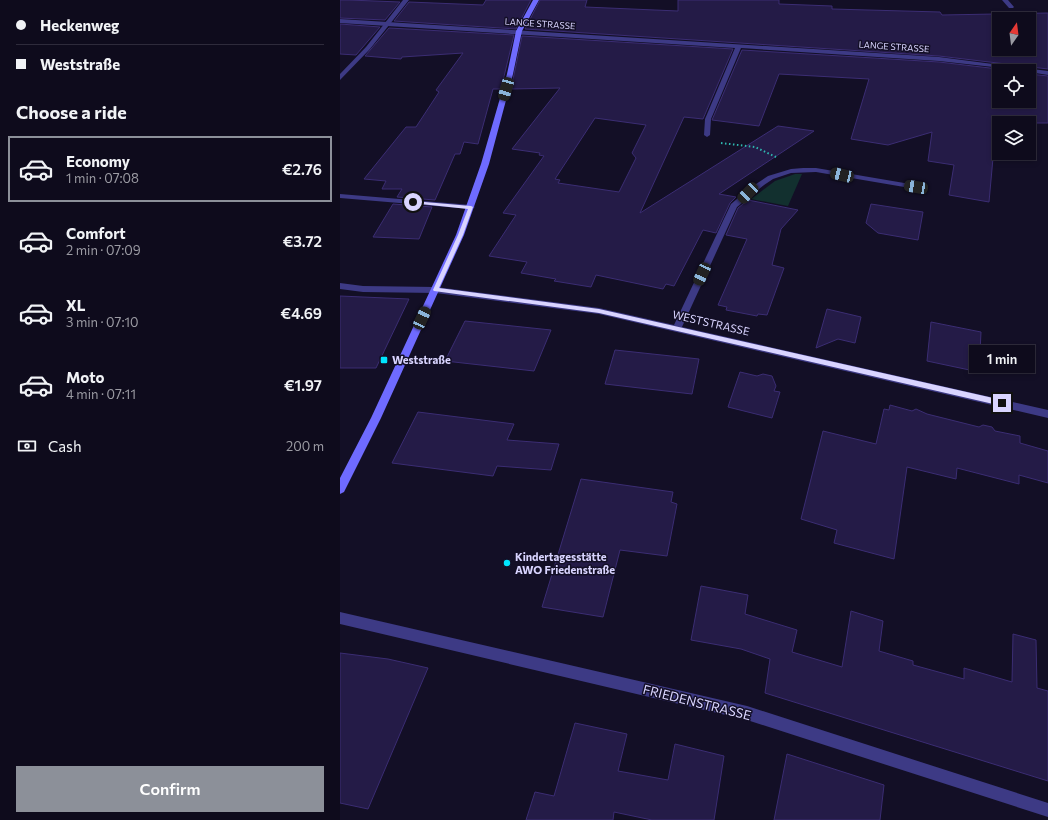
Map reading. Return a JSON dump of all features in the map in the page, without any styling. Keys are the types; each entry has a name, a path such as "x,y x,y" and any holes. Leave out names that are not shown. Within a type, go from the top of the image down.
{"street":[{"path":"340,78 368,48 406,0"},
{"path":"340,489 376,418 460,235 485,164 510,74 519,31 536,0"},
{"path":"1005,0 1011,7"},
{"name":"LANGE STRASSE","path":"340,21 519,31 939,59 1048,73"},
{"path":"707,135 708,119 739,46"},
{"path":"677,328 734,206 748,193 778,173 800,169 816,170 916,187"},
{"path":"340,196 471,207"},
{"name":"WESTSTRASSE","path":"340,286 363,289 436,290 599,311 1048,414"},
{"name":"FRIEDENSTRASSE","path":"340,618 747,713 1048,810"}],"path":[{"path":"707,135 722,143 755,147 800,169"}],"green space":[{"path":"795,174 802,174 788,206 751,199 775,181"}],"building":[{"path":"340,0 400,2 385,20 340,18"},
{"path":"486,0 531,0 516,29 394,21 409,2 483,5"},
{"path":"540,0 587,0 585,7 678,11 678,0 779,0 779,4 832,6 832,9 940,12 942,15 992,14 992,56 1036,56 1036,13 1048,13 1048,69 1036,68 1036,64 1006,64 939,56 525,29"},
{"path":"340,24 380,27 356,55 340,54"},
{"path":"389,28 514,35 501,89 493,89 478,144 464,142 460,154 455,154 435,200 397,197 402,189 382,189 386,181 364,179 406,127 416,127 439,92 436,90 463,53 402,57 401,59 365,56"},
{"path":"522,36 733,49 703,119 684,117 640,213 778,126 814,131 719,194 736,197 730,203 716,233 703,230 674,286 666,284 663,289 596,275 591,287 554,281 556,279 521,273 527,262 489,256 516,215 503,213 544,156 539,155 540,153 512,149 560,88 511,89","holes":["595,118 646,125 632,153 636,158 619,192 558,183 560,180 555,179"]},
{"path":"742,50 939,62 992,68 992,108 1036,108 1036,75 1048,76 1048,123 1036,123 1036,116 992,116 993,160 989,202 949,195 954,165 928,161 932,132 888,145 851,139 869,79 779,74 759,126 712,120"},
{"path":"748,200 798,210 781,229 772,265 784,268 767,315 758,314 757,316 726,310 727,307 718,305 747,239 726,235 738,208"},
{"path":"393,204 432,207 419,239 373,237"},
{"path":"871,204 923,212 918,240 878,233 866,223"},
{"path":"340,296 409,299 376,368 340,368"},
{"path":"827,309 861,317 855,343 838,339 816,348"},
{"path":"465,321 551,330 534,371 445,361"},
{"path":"931,322 981,332 979,372 927,361"},
{"path":"615,350 699,359 692,394 605,384"},
{"path":"740,372 757,376 763,374 772,376 776,386 774,391 780,392 772,418 728,407"},
{"path":"890,405 912,411 916,409 927,414 979,427 983,425 992,427 995,431 1020,436 1020,443 1048,451 1048,483 1019,475 1019,484 957,468 956,479 907,467 894,559 834,543 837,530 801,519 823,431 876,444 884,409 889,410"},
{"path":"418,412 514,424 507,440 559,444 551,470 497,466 493,476 392,463"},
{"path":"581,479 673,492 671,502 677,504 667,556 620,550 603,617 542,607"},
{"path":"701,586 748,595 745,614 797,630 792,652 842,667 851,611 883,621 879,651 913,661 913,665 964,679 964,668 1012,682 1013,634 1036,640 1037,688 1048,691 1048,781 765,693 770,659 741,649 691,640"},
{"path":"340,653 388,659 428,668 368,809 340,803"},
{"path":"575,723 627,734 618,771 668,780 675,744 724,756 714,820 652,820 614,812 613,820 526,820 535,792 554,796"},
{"path":"787,754 884,785 880,820 774,820"}],"place":[{"name":"Weststraße","path":"384,360"},
{"name":"Kindertagesstätte AWO Friedenstraße","path":"507,563"}],"route":[{"path":"413,202 471,207 436,290 599,311 1002,403"}]}
